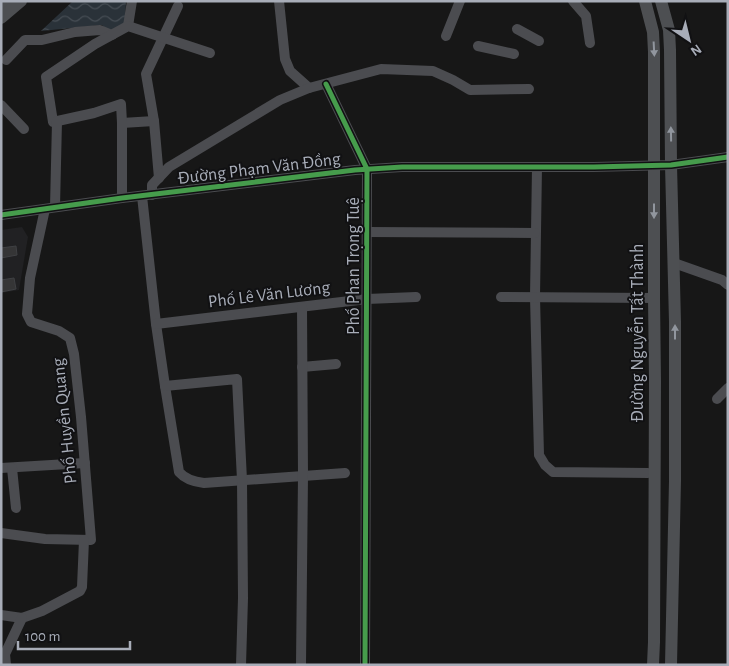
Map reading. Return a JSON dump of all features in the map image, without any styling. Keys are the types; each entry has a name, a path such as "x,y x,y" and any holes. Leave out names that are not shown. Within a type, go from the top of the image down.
{"main road":[{"path":"1,5 6,1"},
{"path":"1,18 22,1"},
{"name":"Đường Nguyễn Tất Thành","path":"644,1 653,32 655,74 653,665"},
{"name":"Đường Nguyễn Tất Thành","path":"661,1 668,30 670,74 676,380 671,665"},
{"path":"655,74 670,74"},
{"path":"676,380 682,418 678,665"},
{"path":"646,665 648,633 648,416 655,381"}],"street":[{"path":"122,198 121,104 94,113 53,122 46,77 95,44 128,26 132,1"},
{"path":"279,1 285,59 290,71 309,88"},
{"path":"446,36 460,1"},
{"path":"573,1 586,16 590,43"},
{"path":"159,178 154,121 146,74 178,6"},
{"path":"128,26 210,53"},
{"path":"6,60 25,40 42,40 76,32 100,30 112,36"},
{"path":"517,30 539,40"},
{"path":"478,46 514,54"},
{"path":"345,473 204,483 196,482 179,472 156,324 147,195 152,185 168,167 280,100 309,88 381,69 433,71 470,90 530,89"},
{"path":"326,84 368,169"},
{"path":"1,105 24,129"},
{"path":"50,208 56,121"},
{"path":"122,123 154,121"},
{"name":"Đường Phạm Văn Đồng","path":"1,215 122,198 368,169 402,167 654,166 728,158"},
{"path":"537,167 535,297 539,455 545,465 553,472 648,473"},
{"name":"Phố Phan Trọng Tuệ","path":"365,665 368,169"},
{"name":"Phố Huyền Quang","path":"22,618 42,611 80,591 87,540 85,462 74,354 70,338 59,331 31,322 27,314 30,278 50,208"},
{"path":"367,232 535,233"},
{"path":"674,263 722,280 728,285"},
{"name":"Phố Lê Văn Lương","path":"156,324 367,299 416,297"},
{"path":"501,297 654,298"},
{"path":"301,665 304,476 302,307"},
{"path":"302,367 336,364"},
{"path":"165,386 237,379 242,480 243,598 240,665"},
{"path":"717,399 728,388"},
{"path":"16,508 7,468 85,462"},
{"path":"1,533 45,539 87,540"},
{"path":"1,614 22,618 5,654 6,665 1,663"}],"shaded area":[{"path":"22,227 28,237 19,290 1,293 1,230"}],"water":[{"path":"73,1 126,1 125,22 111,33 102,25 41,31"}],"building":[{"path":"16,246 17,255 1,258 1,248"},
{"path":"14,278 16,289 1,292 1,280"}],"cycle path":[{"path":"326,84 367,169 365,665"},
{"path":"1,215 122,198 355,170 402,167 671,165 728,157"}]}
